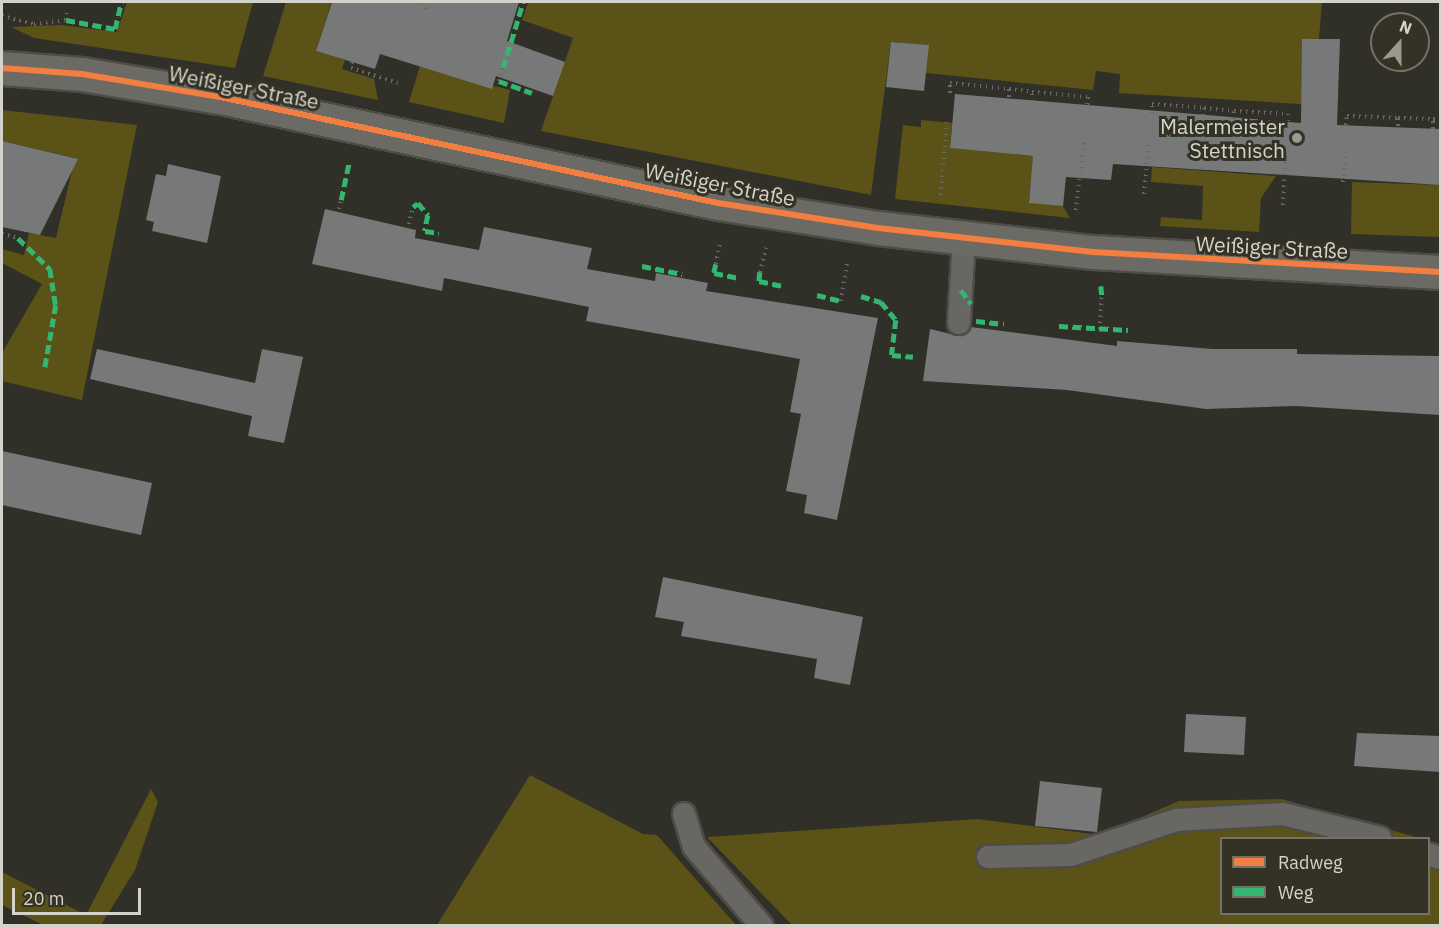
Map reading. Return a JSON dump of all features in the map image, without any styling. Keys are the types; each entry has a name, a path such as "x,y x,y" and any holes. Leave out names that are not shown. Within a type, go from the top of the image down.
{"street":[{"name":"Weißiger Straße","path":"2,68 82,74 210,95 718,203 964,240 1263,264 1440,272"}],"lane":[{"path":"958,323 964,240"},
{"path":"684,814 693,847 762,926"},
{"path":"988,857 1071,855 1176,820 1283,814 1376,837"}],"path":[{"path":"423,2 426,10"},
{"path":"2,16 34,24 66,20 67,13"},
{"path":"352,62 351,68 398,83"},
{"path":"500,81 503,68"},
{"path":"950,93 950,84 1032,92 1088,98 1087,107"},
{"path":"1009,90 1009,99"},
{"path":"1032,92 1032,101"},
{"path":"1152,113 1152,104 1288,114 1288,122"},
{"path":"1203,117 1204,108"},
{"path":"1233,119 1234,111"},
{"path":"1346,125 1347,116 1440,119"},
{"path":"1398,118 1398,128"},
{"path":"1433,119 1433,129"},
{"path":"940,204 947,122"},
{"path":"1075,219 1084,140"},
{"path":"1144,194 1149,145"},
{"path":"1283,205 1286,153"},
{"path":"1343,182 1346,157"},
{"path":"339,210 341,201"},
{"path":"409,224 413,207"},
{"path":"2,234 18,238"},
{"path":"716,264 720,237"},
{"path":"760,272 766,244"},
{"path":"841,301 848,261"},
{"path":"1100,328 1102,296"}],"shaded area":[{"path":"127,2 253,2 235,68 34,38 11,27 61,25 117,32"},
{"path":"286,2 331,3 316,51 345,60 342,69 374,79 378,100 263,76"},
{"path":"432,2 451,2 435,71 510,90 504,123 409,102 436,13"},
{"path":"528,2 1322,2 1319,39 1302,39 1302,77 1317,105 1119,93 1120,74 1096,71 1093,90 926,73 928,45 891,42 871,195 541,131 573,38 522,20"},
{"path":"2,110 137,125 82,400 2,381 2,353 42,284 2,263 2,249 24,255 29,233 56,238 75,158 2,141"},
{"path":"921,120 952,123 950,148 1043,157 1041,183 1031,182 1029,202 1063,206 1070,218 895,199 903,125 921,127"},
{"path":"1152,167 1276,176 1261,198 1259,232 1160,226 1161,217 1202,220 1203,186 1151,182"},
{"path":"1352,182 1440,185 1440,237 1351,234"},
{"path":"530,775 643,834 657,835 736,925 437,925"},
{"path":"151,789 158,802 135,870 101,925 43,925 2,905 2,872 86,915"},
{"path":"1281,799 1415,837 1220,837 1220,915 1430,915 1430,841 1440,845 1440,925 792,925 707,837 977,819 1100,835 1179,801"}],"building":[{"path":"332,2 519,2 507,41 565,62 553,96 496,76 492,89 380,54 375,69 316,51"},
{"path":"1302,39 1340,39 1337,125 1440,129 1440,185 1113,164 1111,180 1066,177 1063,206 1029,203 1033,156 950,148 955,94 1301,123"},
{"path":"891,42 929,45 924,91 886,87"},
{"path":"2,141 78,159 40,235 2,227"},
{"path":"168,164 221,176 207,243 152,231 154,222 146,220 156,174 166,176"},
{"path":"325,209 416,230 415,238 479,250 484,227 592,248 587,269 655,281 656,273 708,283 706,291 878,318 837,520 804,513 807,495 786,491 801,414 790,412 800,359 586,321 589,307 444,278 442,291 312,264"},
{"path":"971,327 1117,346 1117,341 1212,349 1297,349 1297,354 1440,356 1440,415 1296,406 1206,409 1067,390 923,381 930,329 959,336"},
{"path":"97,349 255,383 262,349 303,357 284,443 248,436 252,416 90,379"},
{"path":"2,451 152,483 141,535 2,505"},
{"path":"663,577 863,617 850,685 814,678 817,659 681,636 684,622 655,617"},
{"path":"1186,714 1246,717 1244,755 1184,752"},
{"path":"1357,733 1440,736 1440,772 1354,766"},
{"path":"1040,781 1102,788 1097,832 1035,826"}],"marked path":[{"path":"66,20 115,29 121,2"},
{"path":"503,68 523,2"},
{"path":"499,81 532,93"},
{"path":"341,200 349,163"},
{"path":"413,207 418,203 428,215 425,231 439,233"},
{"path":"18,238 50,269 56,305 45,368"},
{"path":"716,264 714,273 740,278"},
{"path":"642,266 682,274"},
{"path":"760,272 759,281 782,286"},
{"path":"1101,286 1102,296"},
{"path":"961,290 971,304"},
{"path":"817,295 841,301"},
{"path":"861,296 881,302 896,320 892,355 913,357"},
{"path":"976,321 1004,324"},
{"path":"1059,326 1128,330"}],"cycle path":[{"path":"2,68 82,74 220,97 718,203 878,228 1093,252 1440,272"}],"place":[{"name":"Malermeister Stettnisch","path":"1297,138"}]}
